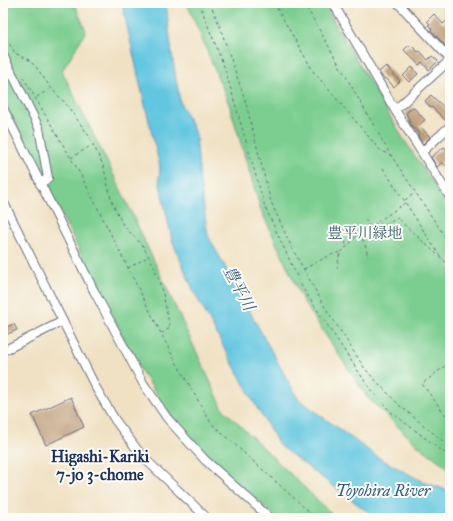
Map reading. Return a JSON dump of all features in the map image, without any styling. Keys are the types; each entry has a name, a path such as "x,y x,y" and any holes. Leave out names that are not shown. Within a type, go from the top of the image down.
{"street":[{"path":"333,3 395,110 449,193"},
{"path":"395,110 450,60 398,3"},
{"path":"3,55 39,128 48,178 40,184"},
{"path":"3,108 94,291 143,383 167,418 205,460 270,518"},
{"path":"422,152 450,126"},
{"path":"3,201 96,388 121,430 142,456 207,518"},
{"path":"3,351 63,321"}],"path":[{"path":"199,3 225,69 265,207 302,287 370,389 391,412 450,457"},
{"path":"210,3 220,27 245,100 271,202 292,248 323,304 365,370 398,405 450,447"},
{"path":"274,3 313,71 380,150 392,156"},
{"path":"304,3 392,156 450,244"},
{"path":"3,34 15,53 29,60 36,67 51,88 66,104 89,136 102,165 112,202 123,225 143,246 154,266 163,294 170,328 161,334"},
{"path":"19,72 36,98 82,177 172,355 211,422 316,518"},
{"path":"36,98 51,88"},
{"path":"71,158 92,145"},
{"path":"383,168 442,259"},
{"path":"372,226 416,193"},
{"path":"365,216 368,226"},
{"path":"304,270 328,256 345,249 368,226 386,225 398,217 400,221 450,266"},
{"path":"340,231 346,241 345,249"},
{"path":"360,234 365,244 368,257"},
{"path":"337,268 340,252"},
{"path":"128,268 148,256"},
{"path":"450,362 422,384 450,421"}],"green space":[{"path":"3,3 74,3 86,31 62,71 119,186 223,409 336,518 277,518 218,466 171,416 136,363 3,99"},
{"name":"豊平川緑地","path":"187,3 323,3 401,135 450,209 450,469 416,444 367,397 303,301 261,210 229,104"}],"water":[{"name":"Toyohira River","path":"122,3 166,3 172,55 180,102 196,135 200,182 208,236 298,399 379,458 423,482 450,491 450,518 376,518 280,446 252,399 193,290 172,240 159,180 160,167"}],"building":[{"path":"434,14 443,24 450,18 450,51 428,25 430,24 427,21"},
{"path":"409,45 418,52 420,51 428,60 432,56 438,61 429,70 422,62 419,65 404,50"},
{"path":"386,66 400,81 394,87 386,78 384,79 379,72"},
{"path":"412,67 418,74 409,82 403,76"},
{"path":"431,95 448,111 446,113 449,117 445,120 425,101"},
{"path":"413,107 425,120 419,125 430,137 423,144 418,136 419,134 411,125 406,113"},
{"path":"444,147 447,150 450,147 450,170 442,162 437,167 431,157"},
{"path":"14,324 17,330 3,336 3,328"},
{"path":"71,397 84,427 46,445 32,415"}],"district":[{"name":"Higashi-Kariki 7-jo 3-chome","path":"100,465"}],"water label":[{"name":"豊平川","path":"239,288"}]}
